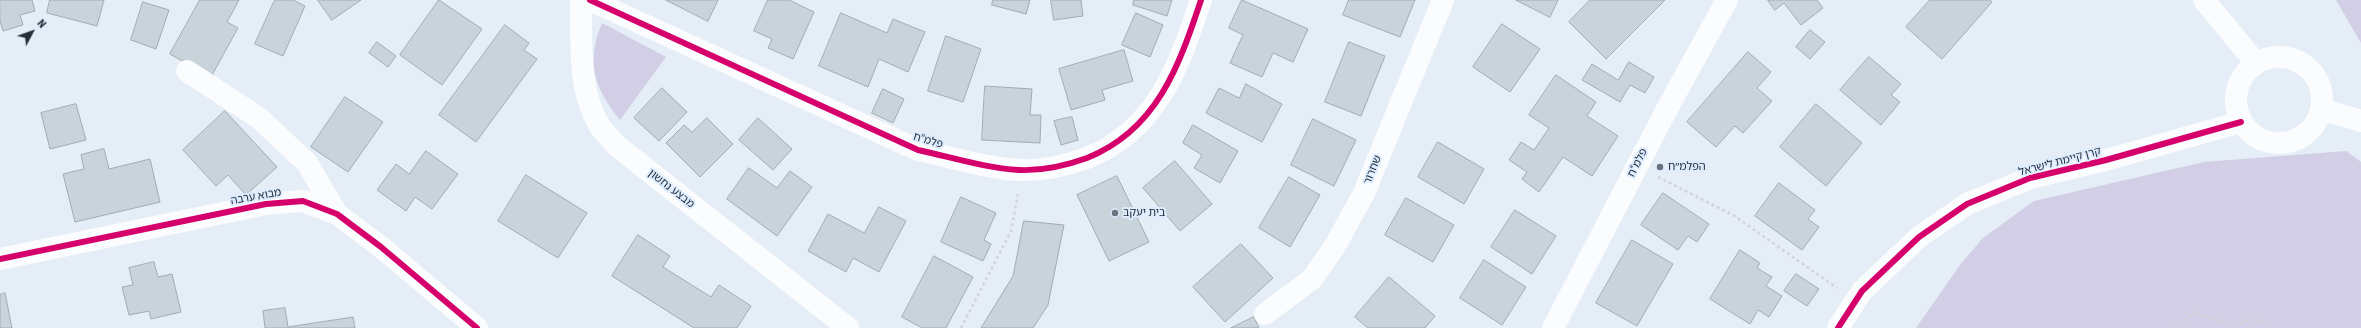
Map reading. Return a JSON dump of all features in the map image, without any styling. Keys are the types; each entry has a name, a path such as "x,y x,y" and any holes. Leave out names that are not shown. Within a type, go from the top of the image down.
{"street":[{"name":"מבצע נחשון","path":"581,0 582,71 587,98 599,126 617,146 848,328"},
{"name":"פלמ\"ח","path":"590,0 918,150 1019,170 1064,167 1101,152 1135,129 1159,100 1183,53 1201,0"},
{"name":"שחרור","path":"1265,314 1312,279 1335,246 1364,193 1443,0"},
{"name":"פלמ\"ח","path":"1553,328 1703,40 1727,0"},
{"path":"2204,0 2256,63"},
{"path":"2282,57 2296,60 2308,69 2317,80 2321,95 2321,109 2315,123 2305,134 2292,141 2277,143 2263,140 2250,132 2242,122 2237,109 2236,96 2242,77 2256,63 2268,58 2282,57"},
{"path":"187,71 259,118 307,163 336,214"},
{"path":"2321,109 2361,121"},
{"name":"קרן קיימת לישראל","path":"1838,328 1862,291 1919,237 1967,204 2030,178 2106,160 2242,122"},
{"name":"מבוא ערבה","path":"0,259 266,204 303,200 336,214 381,247 477,328"}],"path":[{"path":"1637,166 1733,215 1855,301"},
{"path":"961,328 1011,231 1017,206 1019,170"},
{"path":"2175,328 2195,313 2234,324 2255,319 2273,328"}],"shaded area":[{"path":"2336,0 2361,0 2361,43"},
{"path":"602,23 666,57 620,120 604,97 595,74 594,50"},
{"path":"2346,151 2361,162 2361,328 1916,328 1960,265 1983,238 2034,201 2204,162"}],"building":[{"path":"0,0 32,0 35,11 20,15 23,25 3,31 0,21"},
{"path":"50,0 104,0 97,26 47,13"},
{"path":"200,0 239,0 227,22 238,28 211,77 170,54"},
{"path":"275,0 293,0 305,6 283,56 255,44"},
{"path":"318,0 361,0 332,20"},
{"path":"439,0 482,29 442,85 400,55"},
{"path":"666,0 718,0 708,21"},
{"path":"768,0 789,0 814,12 793,59 768,48 772,39 754,31"},
{"path":"993,0 1030,0 1026,14 992,5"},
{"path":"1051,0 1081,0 1083,16 1054,20"},
{"path":"1134,0 1172,0 1167,16 1133,5"},
{"path":"1242,0 1308,29 1293,62 1273,53 1262,77 1230,63 1243,35 1229,28"},
{"path":"1349,0 1415,0 1400,37 1343,15"},
{"path":"1516,0 1558,0 1550,17"},
{"path":"1590,0 1665,0 1606,59 1569,22"},
{"path":"1768,0 1817,0 1823,8 1801,25 1784,3 1775,10"},
{"path":"1930,0 1990,0 1992,2 1942,59 1906,27"},
{"path":"143,2 169,10 156,49 131,40"},
{"path":"841,13 887,33 893,19 925,32 908,72 879,59 868,87 819,66"},
{"path":"1136,13 1163,25 1150,57 1122,45"},
{"path":"1502,24 1540,49 1510,92 1473,67"},
{"path":"505,25 529,43 524,50 537,59 476,142 439,115"},
{"path":"1810,30 1825,42 1810,59 1796,47"},
{"path":"946,36 981,49 963,102 928,91"},
{"path":"377,42 396,56 388,67 369,53"},
{"path":"1349,42 1385,56 1361,116 1325,102"},
{"path":"1124,50 1133,81 1102,90 1105,100 1071,110 1059,69"},
{"path":"1748,52 1771,72 1757,88 1772,101 1743,133 1735,126 1716,147 1687,122"},
{"path":"1869,57 1901,84 1891,95 1900,102 1881,125 1840,90"},
{"path":"1629,62 1654,77 1645,93 1630,85 1620,102 1582,80 1592,64 1618,80"},
{"path":"1556,75 1596,102 1587,116 1618,136 1592,176 1563,157 1539,192 1522,179 1527,172 1509,160 1521,142 1534,150 1549,128 1529,115"},
{"path":"1246,84 1282,104 1262,142 1206,113 1219,88 1239,98"},
{"path":"985,86 1032,89 1030,115 1041,115 1040,143 982,140"},
{"path":"662,88 687,112 659,141 634,118"},
{"path":"883,89 904,99 893,123 872,113"},
{"path":"345,97 383,122 348,172 311,147"},
{"path":"76,104 86,140 50,149 41,113"},
{"path":"1816,104 1862,143 1826,186 1780,147"},
{"path":"225,111 277,167 246,195 228,175 216,186 183,150"},
{"path":"1072,117 1078,140 1061,145 1054,121"},
{"path":"707,118 733,144 700,177 666,143 684,125 692,132"},
{"path":"758,118 792,149 773,170 739,140"},
{"path":"1313,119 1356,140 1334,186 1291,165"},
{"path":"1193,125 1238,151 1220,183 1194,168 1202,155 1183,143"},
{"path":"1438,142 1484,169 1464,204 1418,177"},
{"path":"104,149 109,169 150,159 160,202 75,222 63,174 84,169 81,155"},
{"path":"426,151 458,174 432,209 415,197 406,211 377,190 396,164 409,174"},
{"path":"1175,161 1212,204 1180,231 1143,188"},
{"path":"749,168 777,188 790,171 812,187 777,236 727,199"},
{"path":"526,175 587,213 558,258 498,221"},
{"path":"1117,176 1149,242 1109,261 1077,195"},
{"path":"1289,177 1320,195 1290,247 1259,228"},
{"path":"1779,183 1815,210 1808,219 1819,227 1802,250 1755,216"},
{"path":"1663,193 1709,224 1697,242 1688,236 1678,250 1641,225"},
{"path":"961,197 996,213 984,240 991,244 983,261 941,242"},
{"path":"1406,198 1454,225 1433,262 1385,235"},
{"path":"879,207 906,221 879,272 853,258 846,272 808,251 828,214 864,233"},
{"path":"1515,210 1556,236 1532,274 1491,247"},
{"path":"1024,221 1064,225 1048,305 1033,328 981,328 1013,276"},
{"path":"638,235 670,256 663,267 711,297 719,285 751,306 737,328 694,328 612,276"},
{"path":"1632,240 1673,264 1637,326 1596,303"},
{"path":"1241,244 1273,278 1225,322 1193,287"},
{"path":"1740,250 1760,263 1757,268 1772,277 1766,286 1782,296 1769,317 1758,310 1750,324 1710,299"},
{"path":"934,256 973,277 946,328 922,328 902,317"},
{"path":"1484,260 1526,287 1502,325 1460,298"},
{"path":"154,262 158,277 172,274 181,312 151,319 149,311 129,315 122,287 133,285 129,268"},
{"path":"1796,274 1819,289 1807,306 1784,291"},
{"path":"1389,277 1435,316 1425,328 1368,328 1355,317"},
{"path":"5,293 12,328 0,328 0,295"},
{"path":"285,308 288,327 353,317 355,328 265,328 263,311"},
{"path":"1254,317 1259,328 1231,328"}],"cycle path":[{"path":"590,0 918,150 968,162 1019,170 1036,170 1087,158 1111,146 1131,131 1148,113 1174,72 1184,49 1201,0"},
{"path":"1838,328 1862,291 1919,237 1967,204 2030,178 2106,160 2241,122"},
{"path":"0,259 266,204 303,201 337,214 381,247 477,328"}],"place":[{"name":"הפלמ״ח","path":"1660,167"},
{"name":"בית יעקב","path":"1115,213"}]}
